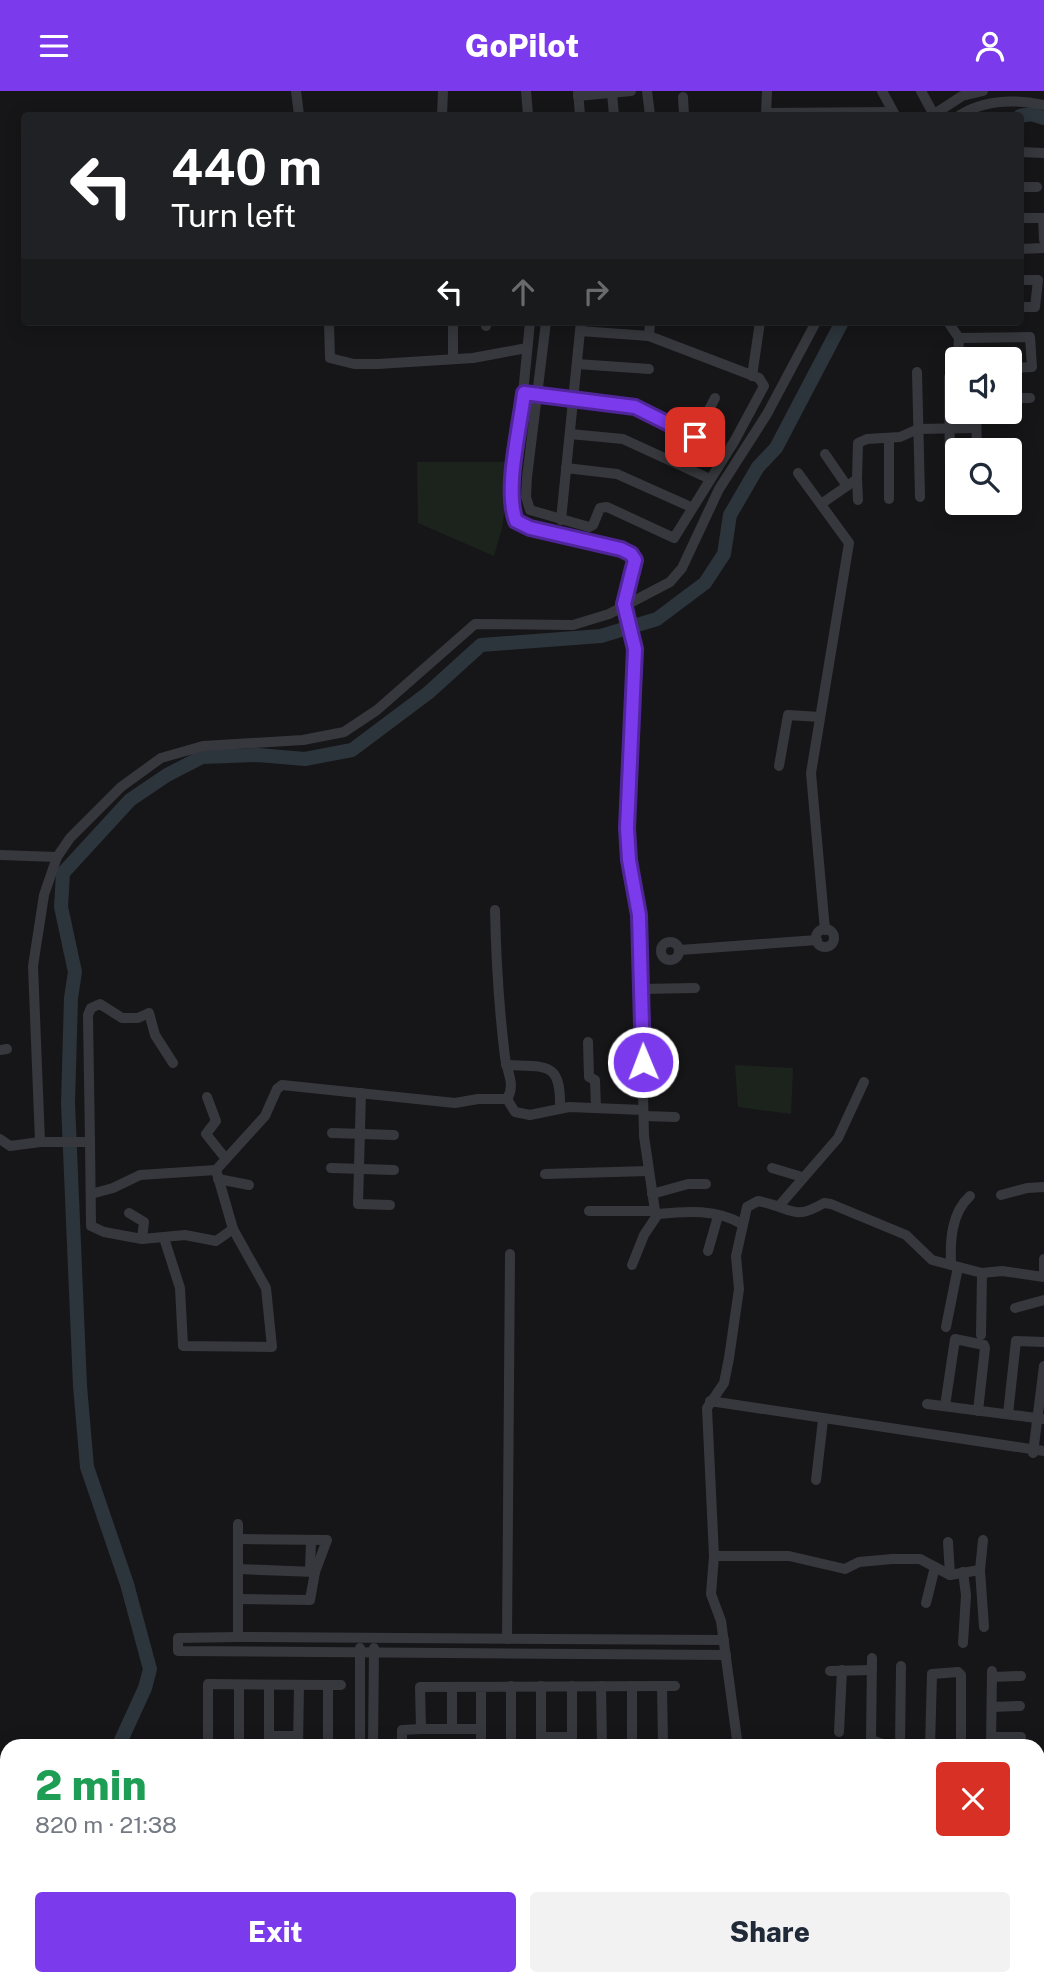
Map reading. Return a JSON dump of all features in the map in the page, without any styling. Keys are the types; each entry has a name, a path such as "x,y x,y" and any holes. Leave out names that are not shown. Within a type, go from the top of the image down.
{"street":[{"path":"296,91 299,112"},
{"path":"442,112 443,91"},
{"path":"526,91 528,112"},
{"path":"580,112 578,93 631,91"},
{"path":"647,91 650,112"},
{"path":"766,112 767,91"},
{"path":"882,91 893,112"},
{"path":"921,91 932,112"},
{"path":"942,112 964,103 983,91"},
{"path":"612,93 614,112"},
{"path":"964,103 1002,96 1044,105"},
{"path":"683,97 684,112"},
{"path":"1024,152 1044,153"},
{"path":"1024,187 1037,187"},
{"path":"1024,218 1043,218 1044,240"},
{"path":"1024,249 1044,248"},
{"path":"1024,280 1038,280 1035,307 1024,307"},
{"path":"329,326 330,358 354,364 473,358 527,348"},
{"path":"453,326 453,355"},
{"path":"530,326 512,505 516,521 530,528 631,554 635,564 624,606 635,647 627,828 629,860 639,915 644,1113 648,1171 656,1212 632,1265"},
{"path":"546,326 527,477 527,505 534,512 561,520 591,527 600,508 605,507 675,537 764,388 762,380 649,336 616,334 580,326 561,520"},
{"path":"616,334 617,326"},
{"path":"649,336 650,326"},
{"path":"752,376 759,326"},
{"path":"40,1142 33,966 44,895 57,857 101,805 131,778 161,758 203,746 303,740 344,732 377,710 474,624 573,625 595,620 665,586 682,568 719,489 767,414 814,326"},
{"path":"951,326 959,338 959,347"},
{"path":"959,338 1030,337 1032,366 1022,367"},
{"path":"577,364 649,369"},
{"path":"917,372 920,498"},
{"path":"524,393 647,411 695,437"},
{"path":"677,463 695,437 715,397"},
{"path":"1022,398 1030,398"},
{"path":"950,424 950,438"},
{"path":"976,424 976,438"},
{"path":"859,500 858,443 867,439 900,437 918,429 976,428"},
{"path":"570,434 623,439 710,479"},
{"path":"889,438 889,499"},
{"path":"825,454 847,486"},
{"path":"566,468 617,474 691,507"},
{"path":"640,955 661,953 662,946 671,941 680,950 817,940 819,932 825,930 811,773 849,543 798,473"},
{"path":"821,504 858,479"},
{"path":"779,766 788,715 820,717"},
{"path":"0,855 57,857"},
{"path":"495,910 497,982 506,1065 512,1086 507,1099"},
{"path":"641,989 695,988"},
{"path":"173,1063 155,1035 149,1013 138,1018 122,1019 100,1004 91,1008 88,1015 85,1142 91,1194 91,1226 104,1232 142,1239 185,1235 216,1241 233,1229"},
{"path":"588,1042 589,1077 595,1080 596,1108"},
{"path":"506,1065 544,1067 555,1073 561,1084 560,1108"},
{"path":"779,1206 838,1138 864,1082"},
{"path":"164,1238 180,1288 183,1346 272,1347 266,1288 233,1229 217,1174 226,1159 265,1116 277,1089 282,1085 398,1100"},
{"path":"333,1098 361,1096 455,1104 478,1099 507,1099"},
{"path":"361,1096 358,1204 390,1205"},
{"path":"207,1097 216,1121 206,1134 226,1159"},
{"path":"507,1099 519,1114 530,1115 560,1108 596,1108 675,1117"},
{"path":"332,1133 394,1135"},
{"path":"0,1139 10,1146 40,1142 85,1142"},
{"path":"331,1168 394,1170"},
{"path":"772,1168 802,1177"},
{"path":"545,1174 648,1171"},
{"path":"91,1194 113,1188 140,1175 217,1174 249,1185"},
{"path":"652,1194 688,1184 706,1184"},
{"path":"1001,1195 1027,1188 1044,1187"},
{"path":"946,1327 955,1266 957,1213 970,1196"},
{"path":"737,1739 724,1640 711,1594 714,1556 707,1408 724,1383 729,1358 739,1289 736,1256 747,1207 755,1202 779,1206 801,1214 814,1211 824,1203 838,1206 906,1235 929,1258 982,1273 1002,1271 1044,1277 1044,1259"},
{"path":"589,1211 696,1210 732,1218 742,1224"},
{"path":"129,1213 144,1222 142,1239"},
{"path":"708,1251 718,1216"},
{"path":"510,1254 511,1639 515,1654"},
{"path":"981,1335 982,1273"},
{"path":"1015,1308 1044,1300"},
{"path":"945,1406 956,1339 984,1345 985,1348 978,1411"},
{"path":"1008,1414 1016,1341 1044,1342"},
{"path":"710,1401 1037,1451 1044,1366"},
{"path":"927,1404 1041,1419"},
{"path":"816,1480 823,1420"},
{"path":"238,1524 238,1637"},
{"path":"239,1539 327,1540 312,1572"},
{"path":"237,1599 310,1600 311,1540"},
{"path":"983,1540 980,1570 984,1627"},
{"path":"948,1542 950,1574"},
{"path":"714,1556 789,1556 845,1569 859,1562 920,1559 950,1574 980,1570"},
{"path":"926,1603 935,1567"},
{"path":"238,1569 312,1572"},
{"path":"963,1572 966,1595 963,1643"},
{"path":"724,1640 177,1638 177,1651 726,1655"},
{"path":"359,1639 360,1739"},
{"path":"373,1739 374,1639"},
{"path":"839,1732 836,1671 872,1664 871,1739"},
{"path":"900,1739 901,1666"},
{"path":"930,1739 932,1674 958,1672 961,1675 961,1739"},
{"path":"992,1739 992,1674 1021,1676"},
{"path":"208,1739 208,1684 341,1685"},
{"path":"239,1685 239,1739"},
{"path":"269,1685 269,1739"},
{"path":"298,1739 299,1685"},
{"path":"328,1685 328,1739"},
{"path":"481,1686 481,1739"},
{"path":"511,1686 511,1739"},
{"path":"541,1686 541,1739"},
{"path":"572,1686 572,1739"},
{"path":"601,1686 602,1739"},
{"path":"632,1686 632,1739"},
{"path":"421,1730 421,1687 668,1686 664,1739"},
{"path":"452,1687 452,1729"},
{"path":"992,1707 1020,1706"},
{"path":"402,1739 402,1730 481,1729"},
{"path":"1009,1739 1021,1737"}],"shaded area":[{"path":"417,462 511,462 502,528 494,556 418,523"},
{"path":"735,1065 793,1068 791,1114 738,1107"}],"waterway":[{"path":"1024,115 1031,114 1044,118"},
{"path":"122,1739 145,1688 150,1669 127,1584 87,1467 80,1386 68,1103 71,998 75,972 61,907 63,873 130,800 167,775 202,757 258,755 305,759 352,750 428,693 481,645 601,636 657,619 705,583 724,554 730,515 758,467 776,448 840,326"}],"route":[{"path":"643,1062 639,915 629,860 627,828 635,649 624,604 635,560 631,554 621,549 519,524 512,505 515,467 524,393 635,407 695,437"}]}
